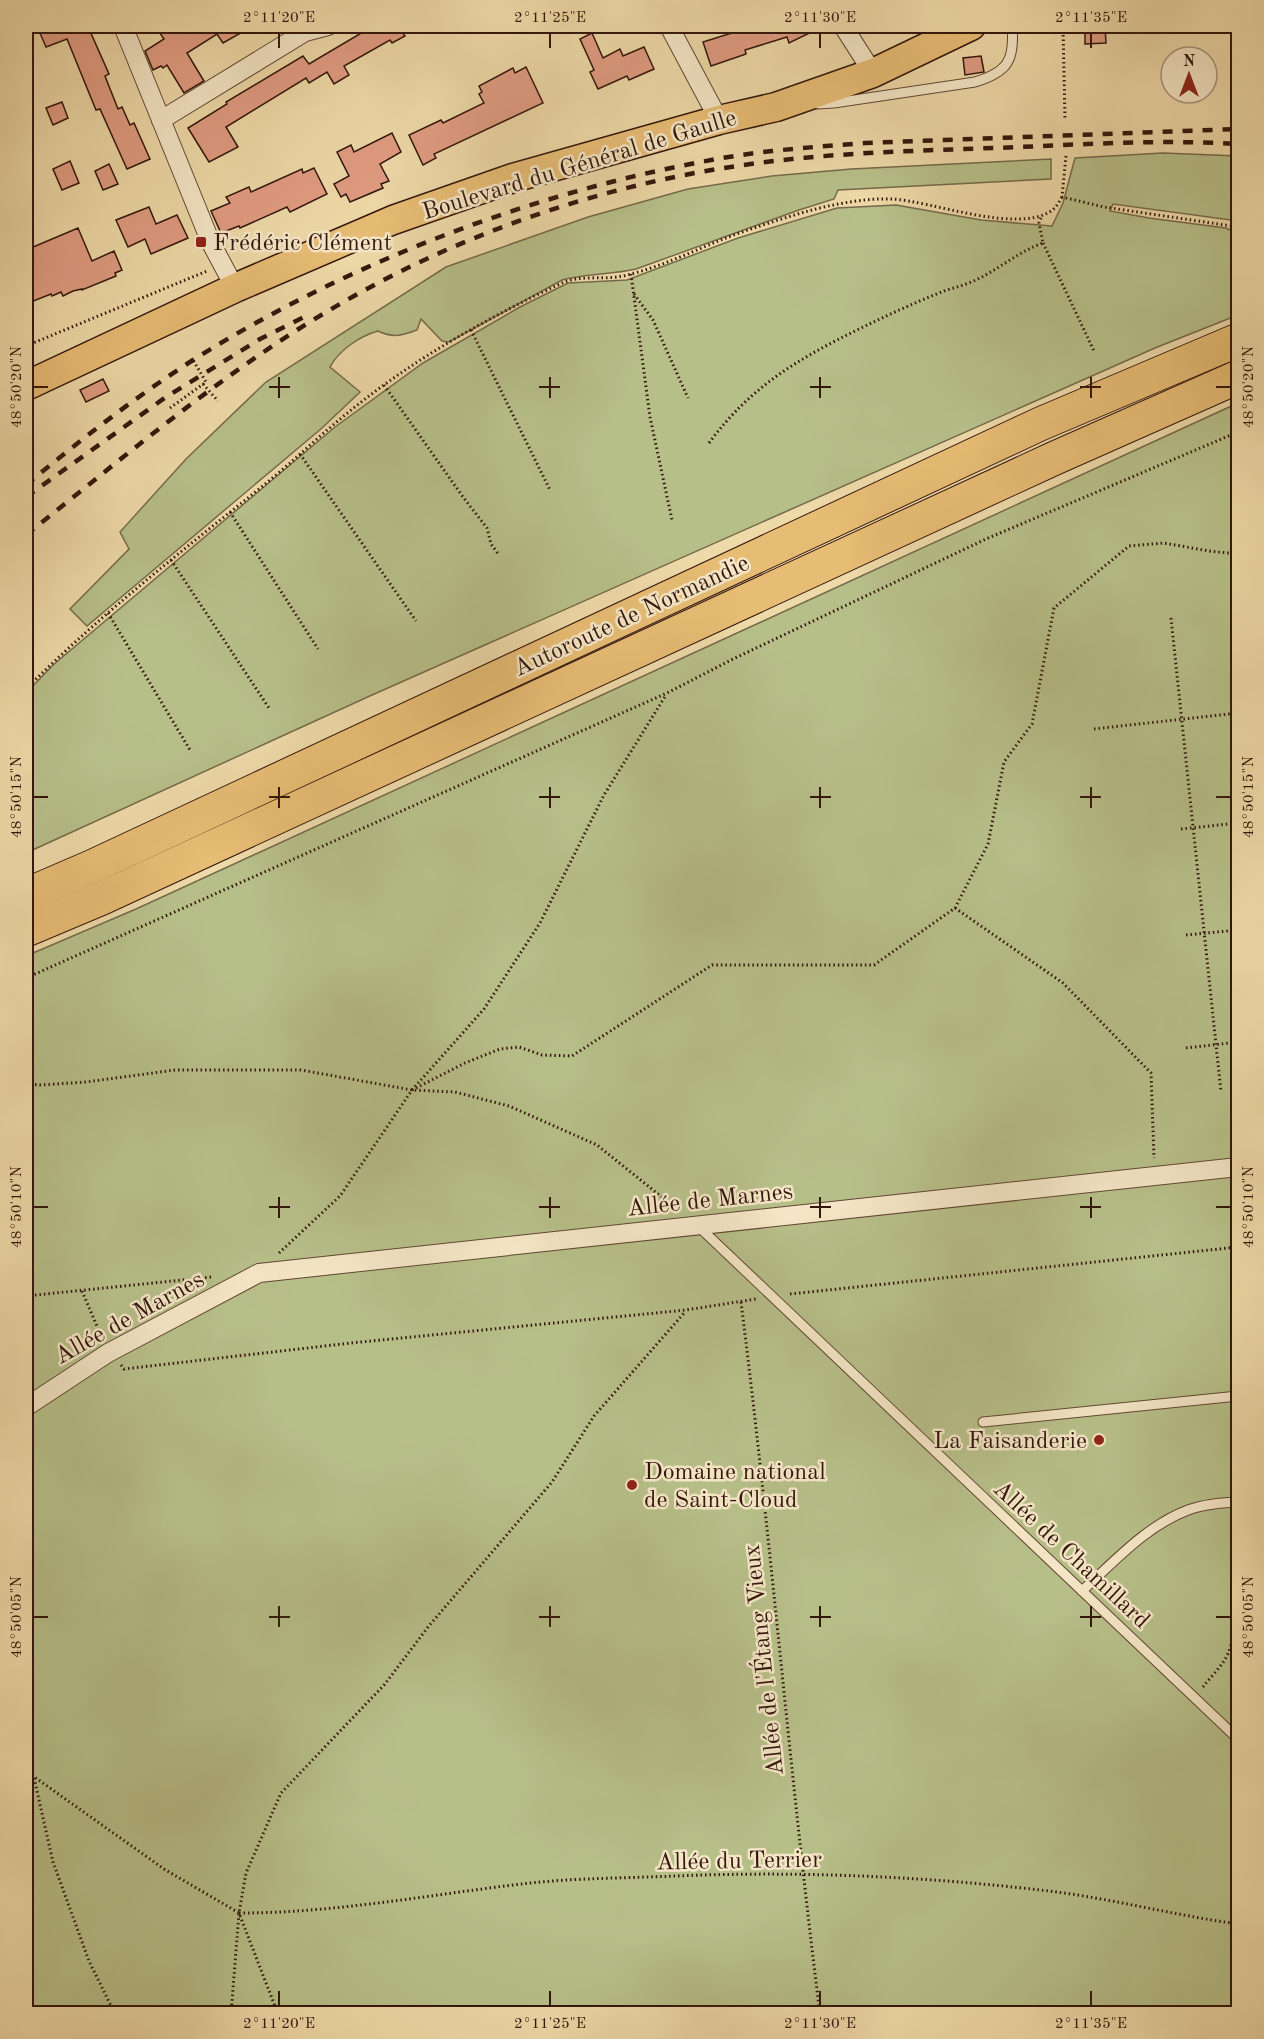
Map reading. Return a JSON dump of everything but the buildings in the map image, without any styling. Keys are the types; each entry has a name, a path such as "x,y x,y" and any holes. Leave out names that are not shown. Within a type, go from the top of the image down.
{"highway":[{"name":"Autoroute de Normandie","path":"26,894 102,862 1040,424 1239,340"},
{"name":"Autoroute de Normandie","path":"26,930 102,898 1055,458 1239,377"}],"main road":[{"name":"Boulevard du Général de Gaulle","path":"26,370 225,277 513,178 716,114 779,89 868,66 893,48 939,26"},
{"name":"Boulevard du Général de Gaulle","path":"716,114 795,100 868,66 971,26"},
{"name":"Boulevard du Général de Gaulle","path":"26,386 225,277"}],"street":[{"path":"123,26 225,277"},
{"path":"160,120 305,32 328,26"},
{"path":"669,26 716,114"},
{"path":"843,26 868,66"},
{"name":"Allée de Marnes","path":"26,1407 108,1353 259,1273 1239,1167"}],"lane":[{"path":"795,100 816,104 834,103 975,82 993,77 1010,59 1013,45 1012,26"},
{"name":"Allée de Chamillard","path":"696,1225 1239,1739"},
{"path":"983,1422 1239,1396"},
{"path":"1082,1591 1139,1538 1161,1524 1188,1510 1239,1502"}],"path":[{"path":"1063,26 1065,120"},
{"path":"26,689 107,612 360,403 408,368 471,330 565,282 587,277 602,278 631,274 725,238 807,211 860,201 895,199 953,212 1019,219 1042,215 1054,210 1062,196 1066,156"},
{"path":"1062,196 1104,207 1239,227"},
{"path":"1042,215 1040,223 1043,243 1094,351"},
{"path":"709,443 724,422 746,400 795,362 878,320 992,272 1031,247 1043,243"},
{"path":"26,346 207,272 225,277"},
{"path":"631,274 650,417 672,520"},
{"path":"633,292 653,320 688,398"},
{"path":"471,330 550,490"},
{"path":"170,408 206,382 193,360"},
{"path":"203,384 218,401"},
{"path":"384,385 487,528 491,544 499,555"},
{"path":"26,978 668,693 732,659 986,539 1239,432"},
{"path":"300,454 416,621"},
{"path":"230,512 318,649"},
{"path":"412,1090 465,1063 500,1049 519,1047 542,1055 572,1056 712,965 874,965 955,908 988,844 1004,762 1032,724 1054,608 1129,546 1164,543 1239,554"},
{"path":"171,560 269,708"},
{"path":"107,612 190,750"},
{"path":"1171,618 1221,1092"},
{"path":"259,1273 340,1196 412,1090 484,1009 540,923 604,795 668,693"},
{"path":"1094,729 1239,713"},
{"path":"1181,829 1239,823"},
{"path":"955,908 1063,983 1151,1073 1155,1176"},
{"path":"1186,935 1239,930"},
{"path":"1186,1048 1239,1042"},
{"path":"26,1084 41,1086 87,1082 175,1070 301,1070 412,1090 455,1092 509,1106 597,1145 696,1225"},
{"path":"124,1369 351,1343 686,1310 771,1296 1239,1247"},
{"name":"Allée de Marnes","path":"26,1296 219,1277"},
{"path":"82,1291 108,1353"},
{"name":"Allée de l'Étang Vieux","path":"741,1302 754,1402 802,1874 820,2013"},
{"path":"231,2013 239,1913 246,1873 281,1793 385,1684 428,1627 552,1482 594,1416 686,1310"},
{"path":"1194,1696 1224,1661 1231,1644 1232,1587 1239,1561"},
{"path":"26,1759 33,1776 53,1862 89,1961 116,2013"},
{"path":"26,1768 33,1776 164,1869 239,1913 278,2013"},
{"name":"Allée du Terrier","path":"239,1913 279,1913 339,1907 534,1883 679,1876 802,1874 930,1880 1042,1890 1239,1924"}],"green space":[{"path":"1163,153 1238,156 1238,221 1113,204 1110,211 1226,228 1238,234 1238,315 1155,348 372,695 26,853 26,693 53,665 335,427 423,363 520,307 568,283 627,280 738,238 837,208 896,205 981,220 1052,226 1063,203 1075,158"},
{"path":"1051,159 1051,179 838,190 834,199 636,269 562,280 449,342 442,341 421,319 417,330 406,334 393,335 378,331 364,336 344,349 330,367 360,392 322,428 87,626 70,609 129,549 120,532 186,459 266,382 446,267 588,217 688,189 772,176 851,169"},
{"name":"Domaine national de Saint-Cloud","path":"1238,403 1238,2013 26,2013 26,956 136,909"}],"railway":[{"path":"26,485 149,389 193,360 315,292 446,235 581,190 717,159 791,149 865,143 1238,129"},
{"path":"26,535 211,389 328,311 375,284 474,238 577,202 683,175 833,155 1116,143 1238,144"},
{"path":"26,497 166,397 260,339 304,317"}],"place":[{"name":"Frédéric Clément","path":"201,242"},
{"name":"La Faisanderie","path":"1099,1440"},
{"name":"Domaine national de Saint-Cloud","path":"632,1485"}]}
